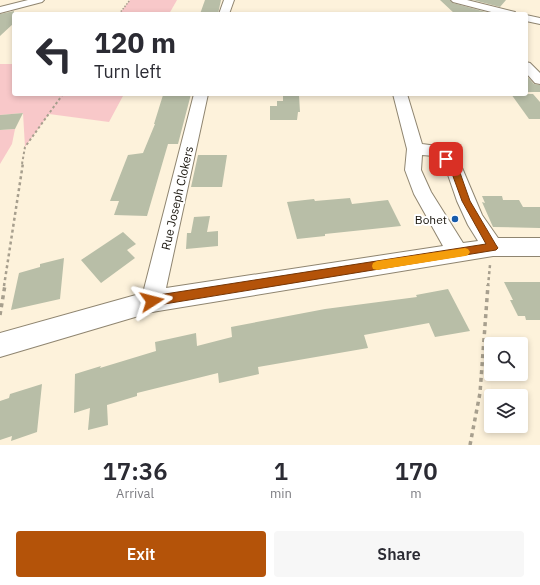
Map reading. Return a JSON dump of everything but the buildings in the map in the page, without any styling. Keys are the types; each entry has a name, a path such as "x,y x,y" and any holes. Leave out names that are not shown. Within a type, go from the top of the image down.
{"street":[{"path":"0,10 39,0"},
{"path":"225,12 229,0"},
{"path":"455,0 470,12"},
{"path":"455,0 503,12"},
{"path":"528,18 540,21"},
{"path":"528,68 540,81"},
{"path":"528,82 540,81"},
{"name":"Rue Joseph Clokers","path":"152,301 201,96"},
{"path":"401,96 415,149 413,170 423,194 458,253"},
{"path":"415,149 439,151 454,167 466,201 491,248"},
{"path":"0,345 152,301 491,248 540,247"}],"path":[{"path":"121,12 130,0"},
{"path":"0,315 26,147 62,96"},
{"path":"470,445 480,393 491,248"}],"shaded area":[{"path":"130,0 177,0 170,12 121,12"},
{"path":"0,64 12,64 12,96 123,96 109,122 49,114 25,147 23,113 0,115"},
{"path":"15,129 12,144 0,164 0,130"}],"slow traffic":[{"path":"377,266 465,252"}],"place":[{"name":"Bohet","path":"455,219"}],"route":[{"path":"152,301 493,248 466,201 454,167 446,159"}]}
